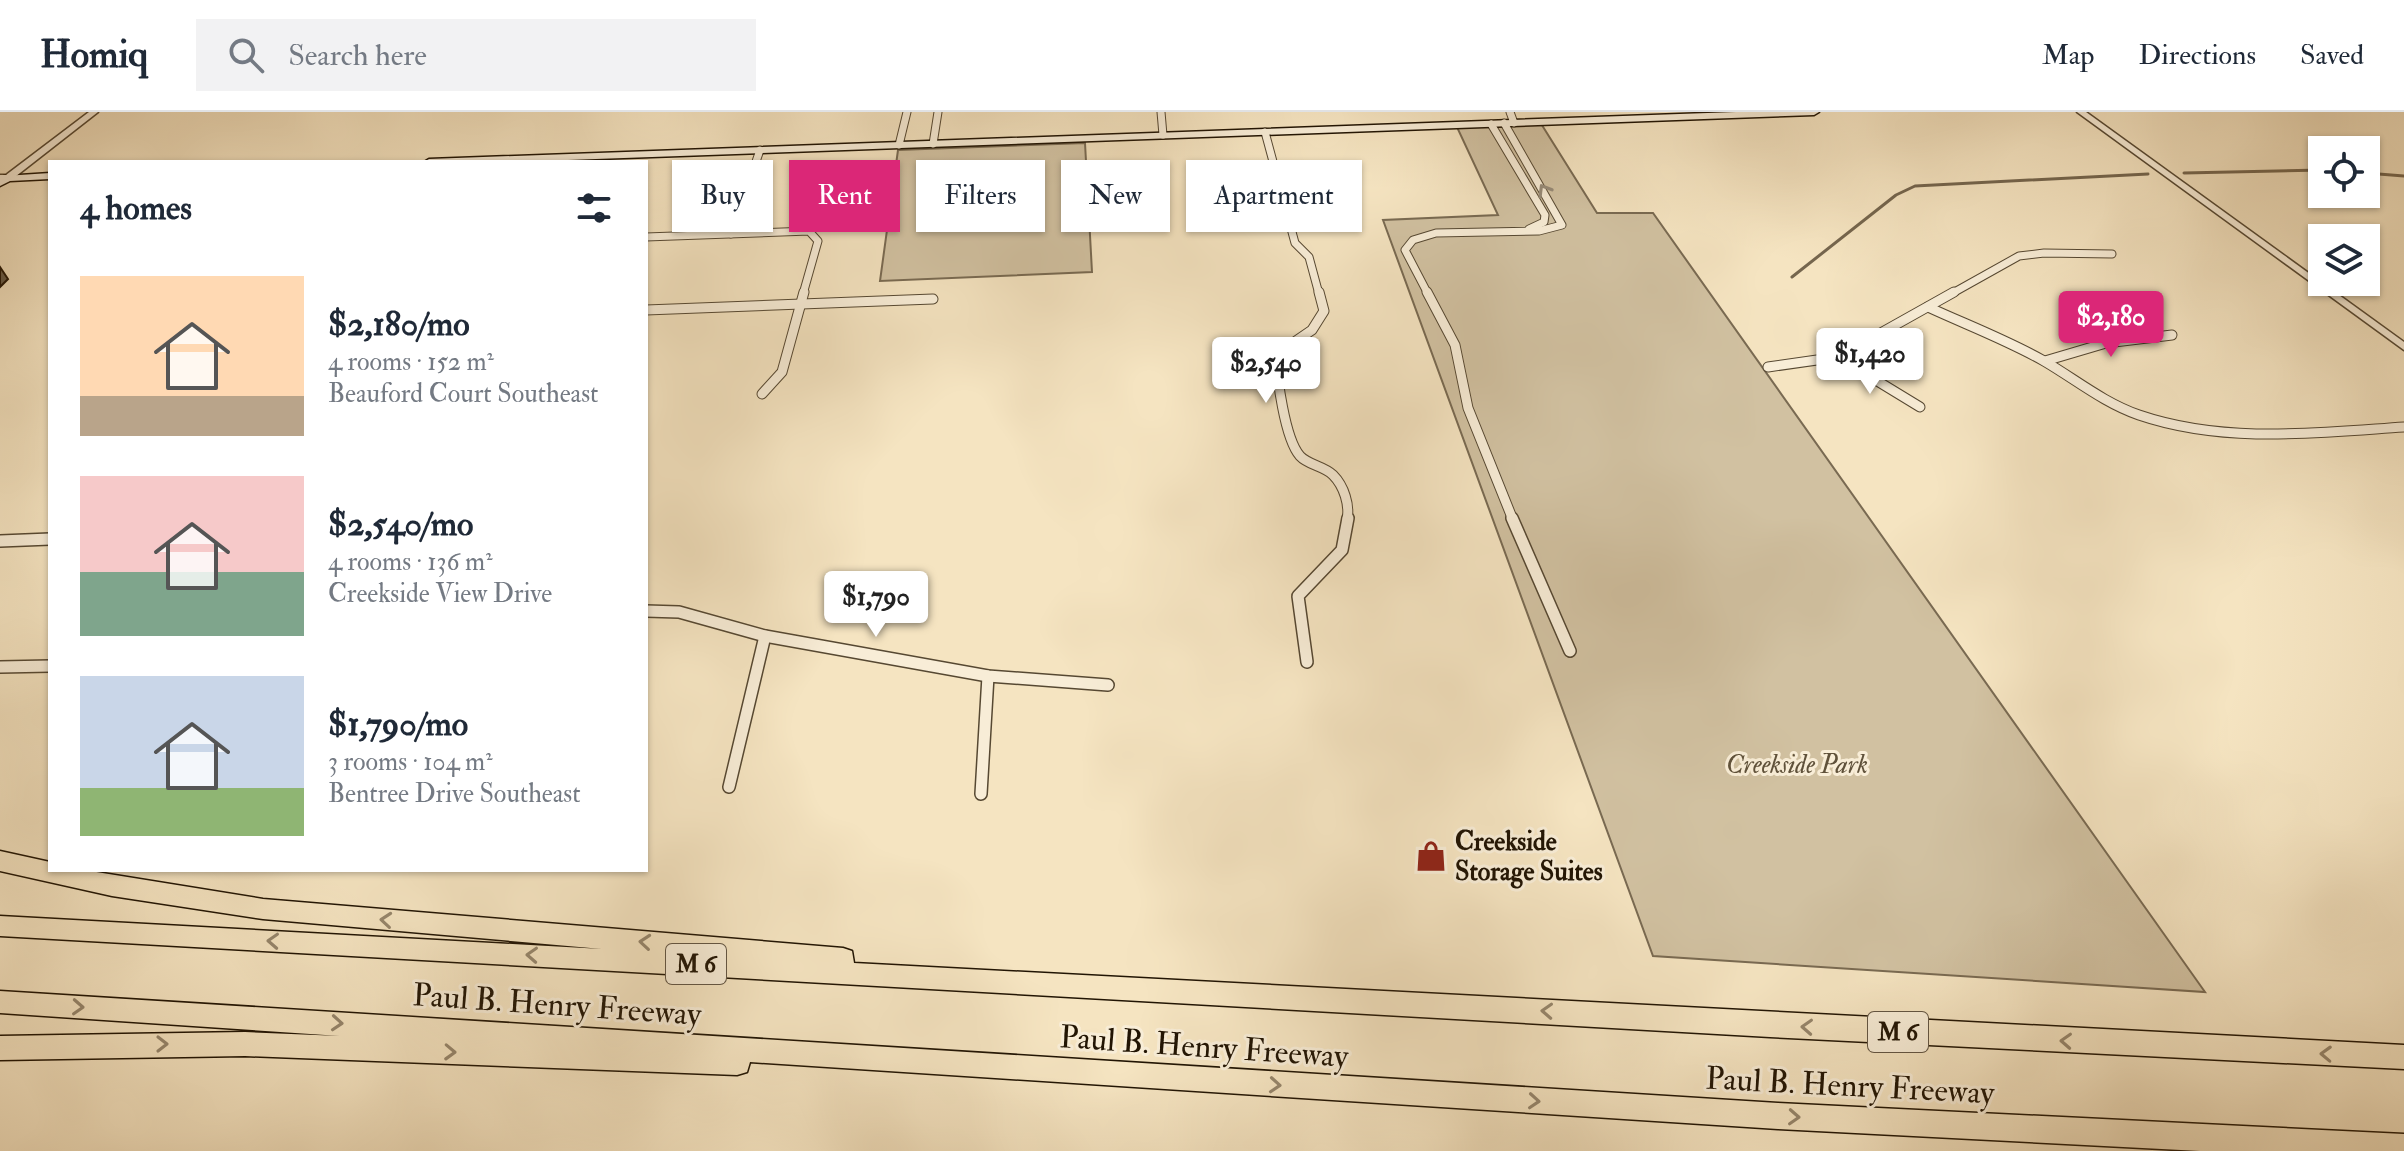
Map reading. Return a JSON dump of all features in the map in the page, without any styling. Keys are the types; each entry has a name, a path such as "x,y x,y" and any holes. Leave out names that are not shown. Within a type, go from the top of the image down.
{"highway":[{"path":"0,861 48,872"},
{"path":"49,872 112,886 263,909 1393,1002"},
{"name":"Paul B. Henry Freeway","path":"0,926 2404,1057"},
{"name":"Paul B. Henry Freeway","path":"0,1002 1778,1116 2404,1148"},
{"path":"0,1048 245,1044 1197,1080"}],"main road":[{"path":"484,160 1814,112"},
{"path":"3,180 48,176"}],"street":[{"path":"3,180 94,112"},
{"path":"899,145 907,112"},
{"path":"933,144 938,112"},
{"path":"1161,112 1163,135"},
{"path":"1510,112 1509,123 1563,222 1549,230 1436,233 1413,240 1405,250 1455,345 1468,408 1540,586 1570,651"},
{"path":"2081,112 2404,347"},
{"path":"1491,124 1545,215 1544,222 1525,230"},
{"path":"1265,132 1295,243 1309,257 1324,311 1312,330 1277,354 1279,387 1290,433 1300,456 1333,475 1350,506 1342,550 1298,596 1307,662"},
{"path":"731,234 760,150"},
{"path":"648,237 809,231 818,241 782,372 762,394"},
{"path":"1768,367 1838,357 2019,256 2044,253 2112,254"},
{"path":"648,310 933,299"},
{"path":"1928,307 2045,361 2086,389 2136,414 2191,429 2294,435 2404,427"},
{"path":"2045,361 2106,343 2172,335"},
{"path":"1838,357 1920,407"},
{"path":"0,541 48,539"},
{"path":"648,611 679,612 765,636 988,676 1108,685"},
{"path":"729,787 765,636"},
{"path":"0,667 48,666"},
{"path":"981,794 988,676"}],"green space":[{"name":"Creekside Park","path":"1540,122 1597,213 1653,213 2205,992 1653,956 1383,220 1498,215 1456,125"},
{"path":"1085,143 1086,160 1061,160 1061,232 1090,232 1092,272 880,281 887,232 900,232 898,150"}],"waterway":[{"path":"2184,173 2308,170"},
{"path":"1792,277 1896,195 1915,186 2148,174"},
{"path":"2380,174 2404,176"}],"place":[{"name":"Creekside Storage Suites","path":"1431,856"}]}
